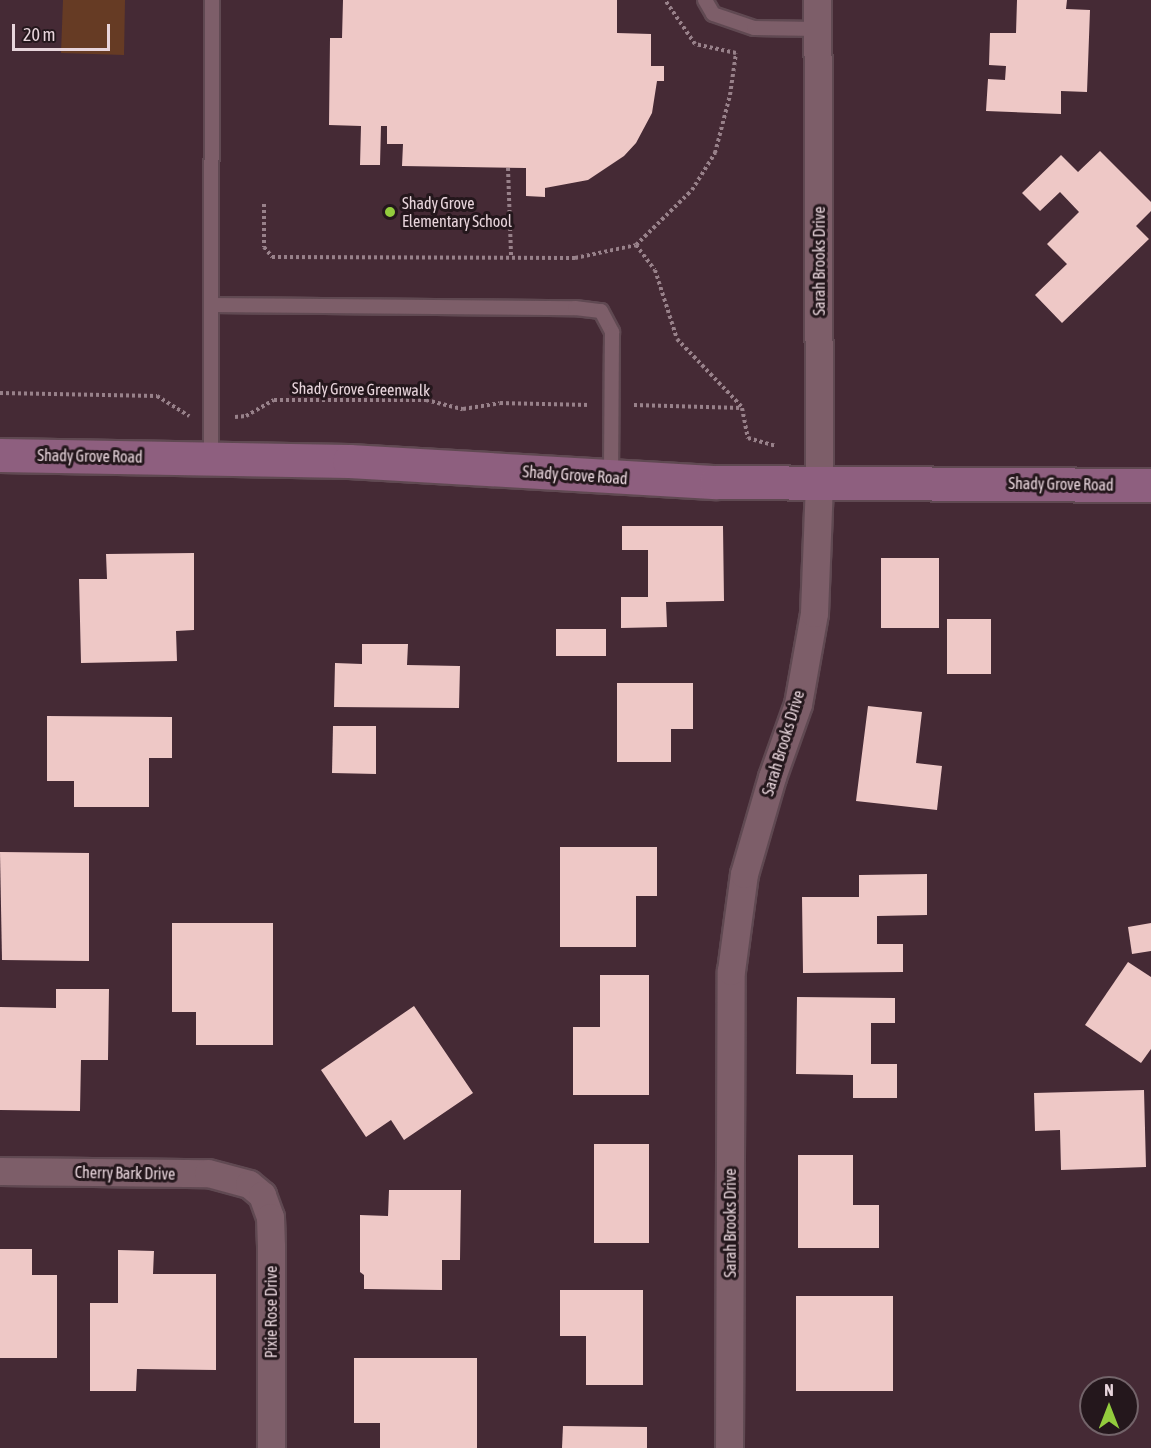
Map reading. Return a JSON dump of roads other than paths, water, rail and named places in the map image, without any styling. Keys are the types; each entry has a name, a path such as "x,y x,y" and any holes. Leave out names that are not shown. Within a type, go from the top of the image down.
{"main road":[{"name":"Shady Grove Road","path":"0,455 384,463 611,478 716,482 1151,485"}],"street":[{"name":"Sarah Brooks Drive","path":"729,1448 731,971 744,874 772,777 798,704 814,613 819,482 817,0"},
{"name":"Cherry Bark Drive","path":"0,1171 208,1173 249,1184"},
{"name":"Pixie Rose Drive","path":"249,1184 262,1195 270,1217 272,1448"}],"lane":[{"path":"211,458 212,0"},
{"path":"705,0 712,14 754,28 817,29"},
{"path":"210,305 574,308 601,311 612,332 611,478"}],"place":[{"name":"Shady Grove Elementary School","path":"390,212"}]}
